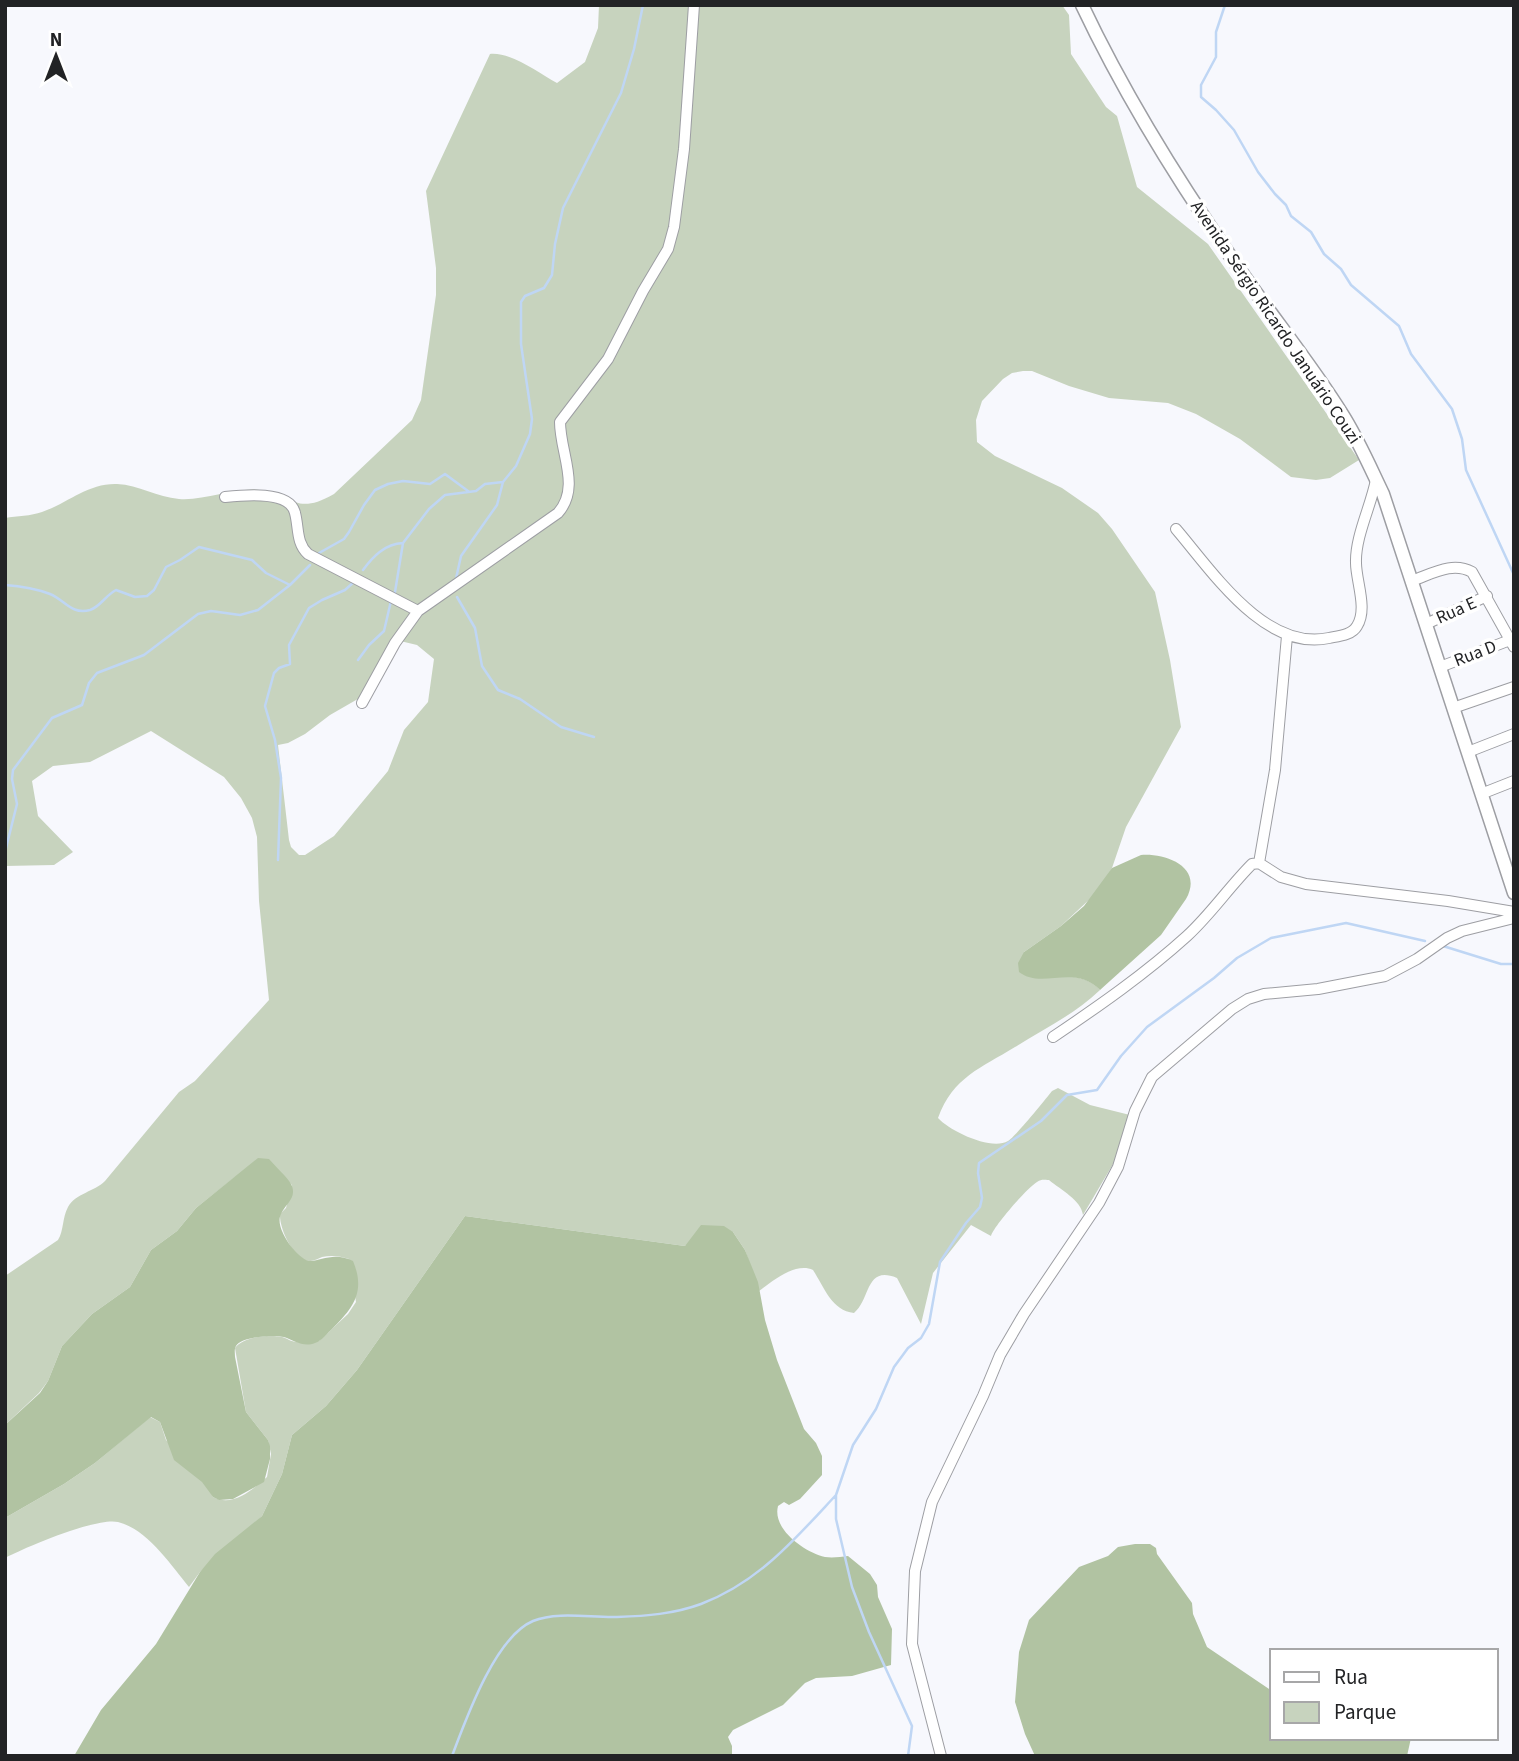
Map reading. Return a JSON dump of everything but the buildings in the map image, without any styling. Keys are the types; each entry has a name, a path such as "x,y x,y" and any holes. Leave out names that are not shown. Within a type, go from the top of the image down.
{"street":[{"path":"362,703 395,643 418,611 567,504 569,484 560,422 608,359 643,290 668,249 674,227 684,149 694,5"},
{"name":"Avenida Sérgio Ricardo Januário Couzi","path":"1082,5 1160,151 1342,413 1376,480 1412,581 1514,893"},
{"path":"1176,529 1252,615 1287,636 1324,639 1348,634 1356,628 1360,620 1356,556 1376,480"},
{"path":"225,497 260,495 290,505 294,509 300,545 308,555 418,611"},
{"path":"1412,581 1450,567 1464,568 1472,572 1512,643"},
{"name":"Rua E","path":"1426,624 1487,596"},
{"path":"1259,863 1275,770 1287,636"},
{"name":"Rua D","path":"1440,667 1512,643"},
{"path":"1453,708 1514,687"},
{"path":"1468,752 1514,734"},
{"path":"1482,794 1514,781"},
{"path":"1053,1037 1125,988 1186,937 1252,864 1259,863 1280,877 1306,884 1514,912"},
{"path":"941,1756 912,1644 915,1571 932,1502 1000,1355 1106,1191 1118,1167 1135,1111 1153,1077 1232,1009 1248,999 1264,994 1329,987 1385,976 1417,960 1454,934 1514,918"}],"green space":[{"path":"599,5 1062,5 1069,15 1071,54 1106,107 1117,116 1137,187 1208,244 1359,460 1330,478 1316,480 1291,477 1240,439 1196,414 1168,403 1109,398 1032,371 1012,373 982,401 976,420 977,442 995,456 1062,488 1098,513 1155,592 1181,727 1126,827 1104,883 1061,926 1024,952 1038,977 1079,978 1100,990 1070,1014 969,1075 944,1104 938,1118 971,1138 982,1142 1001,1143 1012,1138 1052,1091 1058,1088 1090,1105 1130,1115 1116,1159 1083,1215 1079,1205 1070,1196 1049,1180 1043,1180 1037,1182 1019,1199 991,1236 971,1225 933,1273 921,1324 897,1278 887,1275 874,1280 854,1313 834,1303 813,1270 806,1268 785,1273 759,1291 745,1250 733,1232 691,1242 685,1246 465,1216 357,1370 326,1406 292,1435 282,1474 262,1516 200,1572 189,1587 148,1540 129,1526 118,1522 79,1528 5,1558 5,1518 95,1463 150,1417 160,1422 166,1440 209,1488 213,1497 228,1500 249,1492 267,1477 271,1454 268,1440 246,1412 235,1348 244,1341 264,1336 300,1342 319,1341 348,1314 356,1302 349,1259 332,1256 305,1260 289,1243 280,1214 286,1208 292,1185 282,1175 235,1177 196,1208 177,1231 151,1250 130,1287 92,1314 62,1346 48,1381 5,1425 5,1276 58,1240 71,1202 105,1181 179,1092 195,1081 269,1000 259,901 257,837 252,818 241,798 224,777 151,731 90,762 53,766 32,781 38,816 73,852 54,865 5,866 5,518 42,512 87,490 117,484 179,499 259,490 303,504 334,494 412,420 421,400 436,295 436,268 426,191 490,54 507,56 557,83 585,62 598,28","holes":["396,640 417,645 434,659 428,702 404,730 388,771 334,836 305,855 299,855 291,847 289,840 278,745 305,734 330,715 363,696"]},
{"path":"1141,855 1161,857 1180,864 1190,878 1186,899 1161,935 1100,990 1080,978 1038,979 1019,972 1018,963 1024,952 1084,906 1112,868"},
{"path":"258,1158 269,1159 293,1189 292,1197 280,1219 280,1226 291,1246 301,1257 310,1261 338,1257 353,1261 358,1282 358,1291 351,1306 318,1342 306,1345 284,1337 266,1336 244,1340 235,1347 246,1412 270,1446 270,1459 264,1482 233,1499 219,1500 213,1497 202,1482 174,1460 160,1422 151,1417 95,1463 5,1518 5,1425 40,1393 48,1381 62,1346 92,1314 130,1287 151,1250 177,1231 196,1208"},
{"path":"465,1216 685,1246 701,1225 724,1226 733,1232 745,1250 758,1282 765,1320 777,1360 804,1429 816,1443 822,1456 822,1475 800,1499 789,1505 784,1502 778,1506 777,1515 785,1531 799,1545 825,1557 848,1556 870,1574 877,1585 878,1597 892,1629 891,1665 852,1676 816,1678 805,1683 783,1705 733,1730 728,1737 732,1756 74,1756 101,1710 156,1644 200,1572 215,1554 262,1516 282,1474 292,1435 326,1406 357,1370"},
{"path":"1150,1544 1156,1548 1157,1554 1192,1603 1193,1614 1207,1647 1270,1690 1270,1740 1411,1740 1407,1756 1035,1756 1015,1702 1019,1652 1029,1620 1079,1567 1108,1556 1118,1547"}],"waterway":[{"path":"455,583 461,556 497,505 503,482 516,466 530,434 532,419 521,344 521,302 525,296 544,288 552,275 563,208 621,93 643,5"},
{"path":"1225,5 1216,32 1216,57 1201,85 1201,97 1234,130 1258,172 1286,205 1291,216 1311,232 1324,254 1341,269 1351,285 1399,326 1411,354 1452,409 1462,439 1466,470 1514,575"},
{"path":"319,553 344,539 375,490 388,484 403,481 430,484 445,474 468,491"},
{"path":"395,592 403,543 429,509 445,495 476,491 485,484 503,482"},
{"path":"363,570 380,552 403,543"},
{"path":"5,585 45,592 73,609 90,610 116,590 135,597 147,596 154,590 166,567 199,547 252,560 266,573 290,585"},
{"path":"5,852 17,804 13,770 52,718 82,705 89,683 97,673 144,655 198,614 211,611 240,615 258,610 310,565"},
{"path":"278,860 281,778 275,740 265,706 274,673 290,664 289,645 309,608 345,590 355,581"},
{"path":"457,597 475,628 482,666 498,690 520,699 561,727 594,737"},
{"path":"358,660 384,631 391,601"},
{"path":"908,1756 912,1726 869,1632 852,1587 836,1519 836,1495 853,1445 876,1409 894,1367 908,1348 921,1338 929,1324 940,1262 980,1207 982,1198 979,1163 1041,1121 1067,1095 1097,1090 1121,1056 1147,1027 1237,958 1271,938 1346,923 1425,941"},
{"path":"1443,946 1501,964 1514,964"},
{"path":"452,1756 494,1661 519,1630 533,1621 553,1616 649,1615 701,1604 741,1584 775,1558 836,1495"}]}
